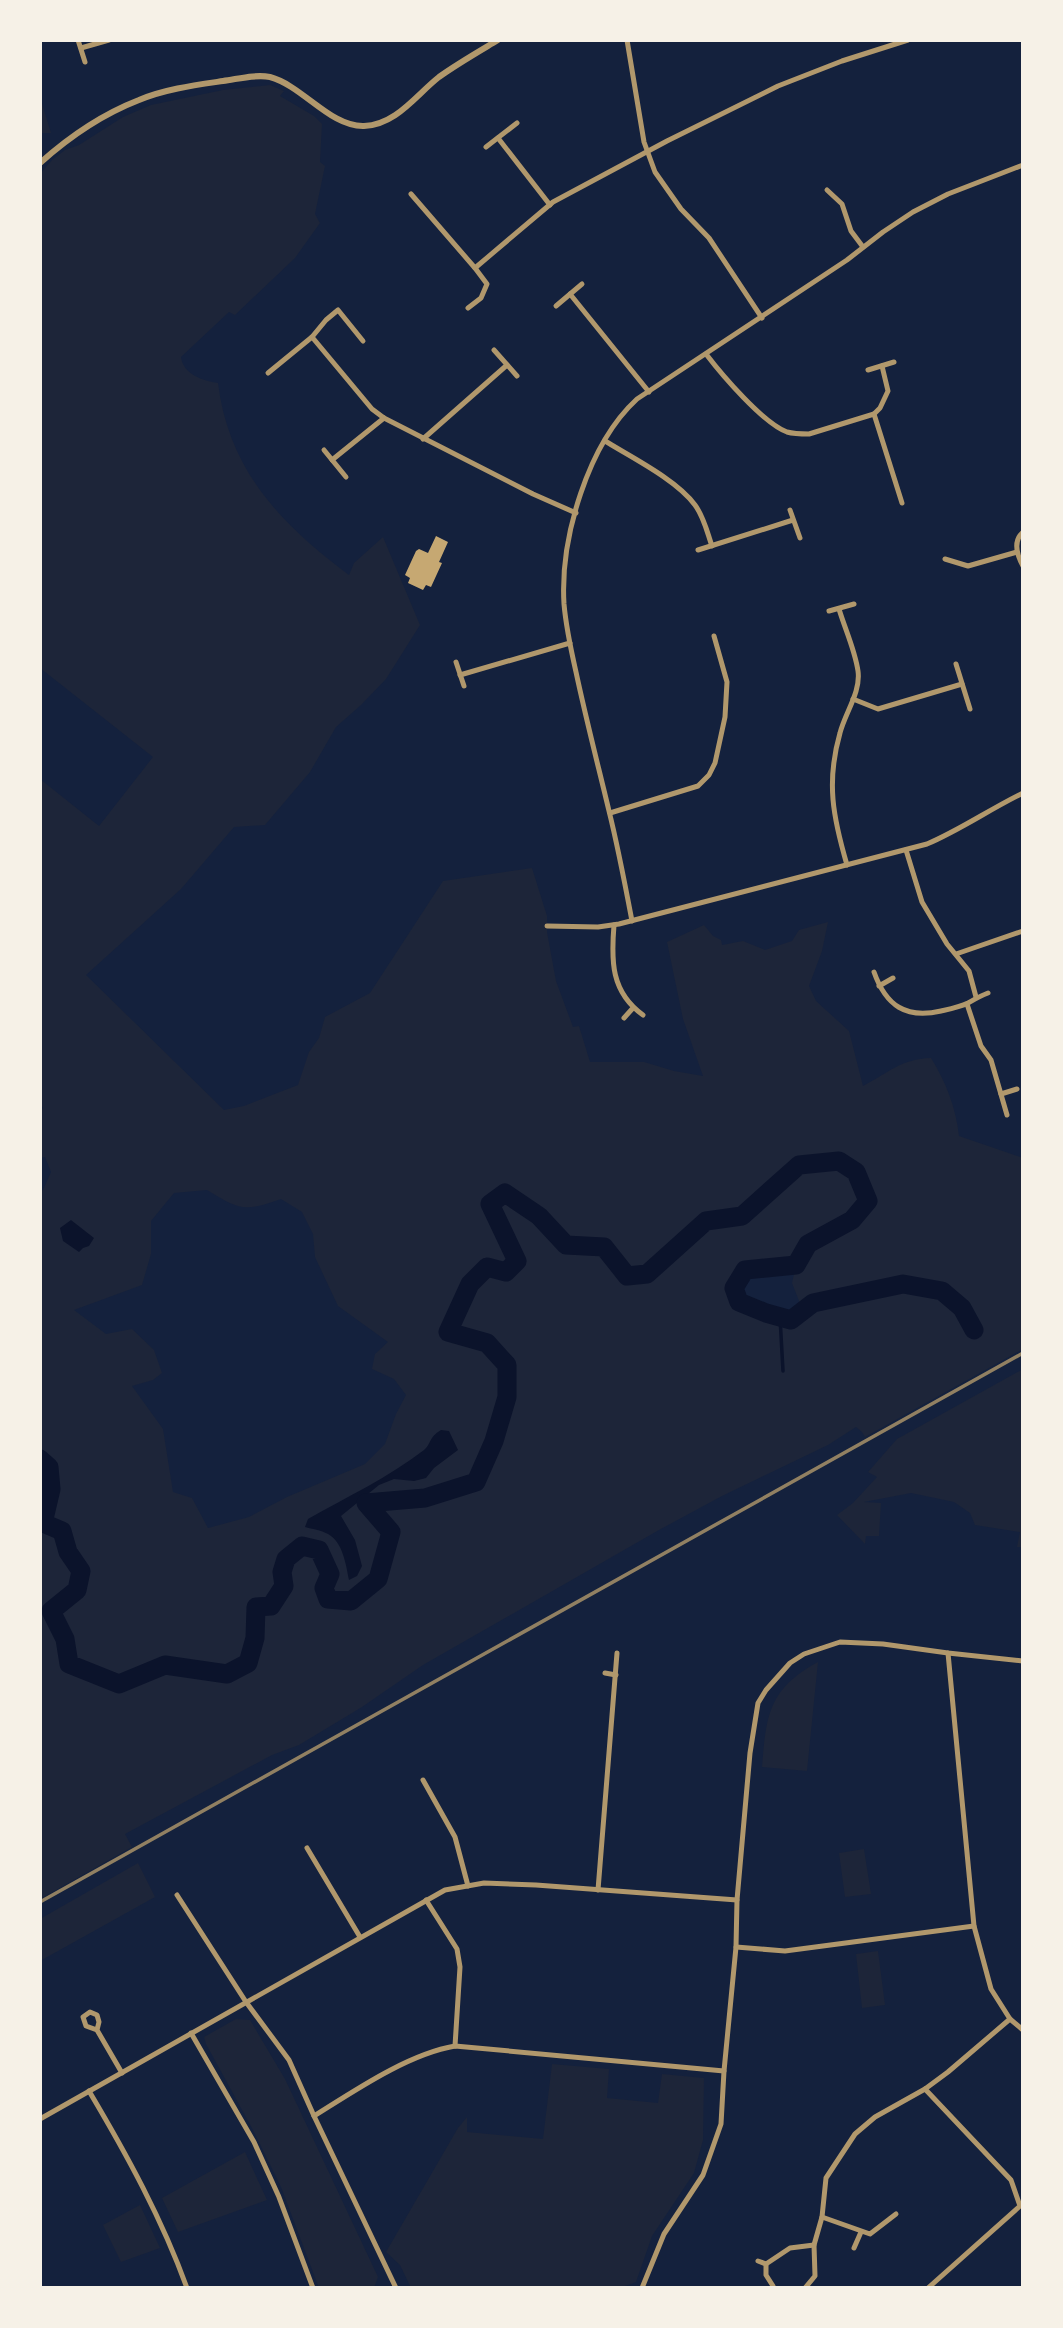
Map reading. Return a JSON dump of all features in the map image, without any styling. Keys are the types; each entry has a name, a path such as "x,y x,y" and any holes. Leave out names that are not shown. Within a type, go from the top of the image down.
{"street":[{"path":"78,40 85,62"},
{"path":"81,48 108,40"},
{"path":"40,163 75,135 141,99 203,84 254,76 271,78 291,87 347,124 365,126 378,123 394,117 439,77 498,40"},
{"path":"627,40 644,142 664,187 709,238 762,318"},
{"path":"475,268 550,205 648,152 778,86 842,61 908,40"},
{"path":"486,147 517,123"},
{"path":"498,138 550,205"},
{"path":"632,920 610,813 590,741 564,603 565,569 576,513 583,489 605,441 625,411 649,392 762,318 913,212 1023,164"},
{"path":"827,190 842,204 851,231 863,247"},
{"path":"411,194 487,285 481,298 468,308"},
{"path":"556,306 582,284"},
{"path":"570,294 649,392"},
{"path":"268,373 312,337 338,310 363,341"},
{"path":"312,337 372,409 384,418 576,513"},
{"path":"494,350 517,376"},
{"path":"706,354 722,375 768,420 787,432 810,434 874,414 888,391 882,366"},
{"path":"868,370 894,362"},
{"path":"423,439 507,365"},
{"path":"874,414 902,503"},
{"path":"332,460 384,418"},
{"path":"605,441 680,490 695,505 712,546"},
{"path":"324,450 346,477"},
{"path":"790,510 800,538"},
{"path":"698,550 793,520"},
{"path":"1023,532 1017,538 1017,552 1023,566"},
{"path":"945,559 968,566 1017,552"},
{"path":"829,611 854,604"},
{"path":"839,608 858,673 853,699 834,754 831,782 837,832 847,865"},
{"path":"610,813 698,786 709,775 715,763 725,717 727,682 714,636"},
{"path":"460,675 570,643"},
{"path":"456,662 464,686"},
{"path":"956,664 970,709"},
{"path":"853,699 878,709 962,684"},
{"path":"547,926 614,925 906,850 949,835 1023,793"},
{"path":"906,850 922,902 941,934 969,971 976,998"},
{"path":"614,925 612,948 615,977 622,994 633,1008 643,1015"},
{"path":"956,954 1023,931"},
{"path":"874,972 879,986 892,1003 901,1010 914,1014 933,1013 967,1004 988,993"},
{"path":"879,986 893,978"},
{"path":"967,1004 981,1046 990,1060 1007,1115"},
{"path":"624,1018 633,1008"},
{"path":"1001,1094 1017,1089"},
{"path":"642,2288 664,2234 703,2175 721,2124 736,1947 737,1900 750,1753 758,1703 774,1679 790,1663 804,1654 840,1642 883,1644 1023,1661"},
{"path":"598,1890 617,1653"},
{"path":"948,1653 974,1926 991,1989 1010,2019 1023,2031"},
{"path":"605,1674 616,1675"},
{"path":"423,1780 454,1837 467,1886"},
{"path":"307,1848 360,1937"},
{"path":"40,2119 445,1890 484,1884 510,1884 737,1900"},
{"path":"177,1895 246,2002 289,2060 394,2287"},
{"path":"426,1900 457,1949 460,1967 455,2046"},
{"path":"736,1947 785,1951 974,1926"},
{"path":"805,2288 815,2276 814,2245 822,2217 826,2178 855,2134 876,2117 925,2089 970,2055 1010,2019"},
{"path":"97,2030 122,2073"},
{"path":"191,2033 254,2142 279,2197 313,2288"},
{"path":"314,2116 422,2055 455,2046 724,2071"},
{"path":"925,2089 1011,2180 1020,2206 928,2288"},
{"path":"89,2091 131,2163 187,2288"},
{"path":"822,2217 870,2234 896,2214"},
{"path":"854,2248 861,2232"},
{"path":"766,2264 790,2248 814,2245"},
{"path":"758,2261 766,2264"},
{"path":"766,2264 765,2275 774,2286"}],"shaded area":[{"path":"270,85 284,91 280,96 314,116 322,124 320,162 325,166 315,214 320,223 295,258 235,315 229,312 181,357 183,363 195,376 218,383 224,414 246,469 262,493 301,536 349,575 354,563 383,537 420,625 386,679 336,727 310,772 265,825 234,827 181,889 86,975 224,1110 244,1106 298,1085 309,1052 319,1038 325,1017 370,993 443,881 532,868 547,916 547,932 556,981 573,1027 579,1026 590,1062 644,1062 703,1076 683,1019 667,942 704,925 713,936 721,940 722,945 743,941 765,950 792,941 799,930 828,922 822,951 809,986 816,1001 849,1031 863,1086 903,1064 931,1058 950,1096 959,1136 1023,1158 1023,1349 865,1437 856,1427 828,1445 659,1530 423,1665 362,1707 299,1745 272,1755 125,1834 132,1847 40,1899 40,1191 51,1172 45,1157 40,1158 40,1111 43,1108 40,1104 40,779 99,826 153,757 40,668 40,174 65,150 79,145 123,117 151,105 223,90","holes":["207,1190 227,1202 243,1207 259,1206 281,1199 302,1212 313,1234 315,1257 338,1306 388,1342 375,1354 372,1369 394,1379 406,1395 385,1444 365,1464 287,1497 249,1517 208,1528 192,1498 173,1492 163,1429 132,1386 153,1380 162,1373 154,1350 132,1329 106,1334 74,1310 142,1285 151,1254 151,1221 174,1193","796,1265 792,1283 803,1311 791,1320 740,1302 734,1288 745,1270","908,1283 951,1288 968,1303 955,1295"]},
{"path":"40,97 51,133 40,133"},
{"path":"71,1220 94,1238 89,1246 79,1252 63,1241 60,1228"},
{"path":"1023,1369 1023,1547 1017,1547 1020,1532 975,1525 970,1513 954,1502 911,1493 864,1502 881,1503 879,1536 866,1536 865,1544 837,1515 853,1503 877,1477 868,1472 897,1439"},
{"path":"441,1430 449,1431 458,1450 434,1468 426,1478 414,1481 394,1479 379,1485 341,1516 355,1540 362,1566 357,1576 349,1580 343,1554 337,1542 325,1533 305,1527 308,1519 411,1460 424,1450"},
{"path":"818,1662 807,1771 762,1767 766,1732 773,1705 789,1682"},
{"path":"864,1849 871,1894 845,1897 839,1853"},
{"path":"138,1863 155,1897 40,1961 40,1919"},
{"path":"878,1951 885,2005 862,2008 856,1954"},
{"path":"236,2019 250,2020 285,2079 378,2277 374,2288 319,2288 281,2187 206,2044 204,2037"},
{"path":"552,2064 609,2069 607,2098 658,2103 662,2074 704,2078 703,2140 694,2173 652,2236 636,2282 620,2288 411,2288 400,2265 386,2252 458,2128 467,2117 467,2132 543,2139"},
{"path":"245,2152 267,2200 178,2232 162,2198"},
{"path":"140,2205 160,2248 121,2262 103,2225"}],"building":[{"path":"436,536 448,542 431,587 426,585 423,590 408,583 410,578 405,575 416,551 419,549 428,553"}],"waterway":[{"path":"40,1459 49,1467 51,1489 43,1523 62,1531 68,1552 81,1571 77,1590 51,1611 65,1639 69,1664 119,1684 165,1665 227,1674 248,1663 255,1638 256,1607 271,1606 284,1586 282,1572 286,1559 302,1546 319,1550 330,1574 324,1588 328,1599 351,1601 378,1579 391,1532 366,1503 425,1498 476,1482 494,1441 507,1397 507,1365 487,1343 448,1332 470,1284 487,1267 506,1272 517,1261 490,1204 505,1193 539,1216 566,1245 604,1247 627,1276 647,1274 706,1221 742,1216 799,1165 839,1161 856,1172 868,1201 852,1220 808,1244 796,1265 745,1270 734,1288 739,1302 791,1320 813,1303 903,1284 942,1291 962,1308 974,1330"},
{"path":"780,1317 783,1371"}],"railway":[{"path":"40,1902 1023,1353"}]}
